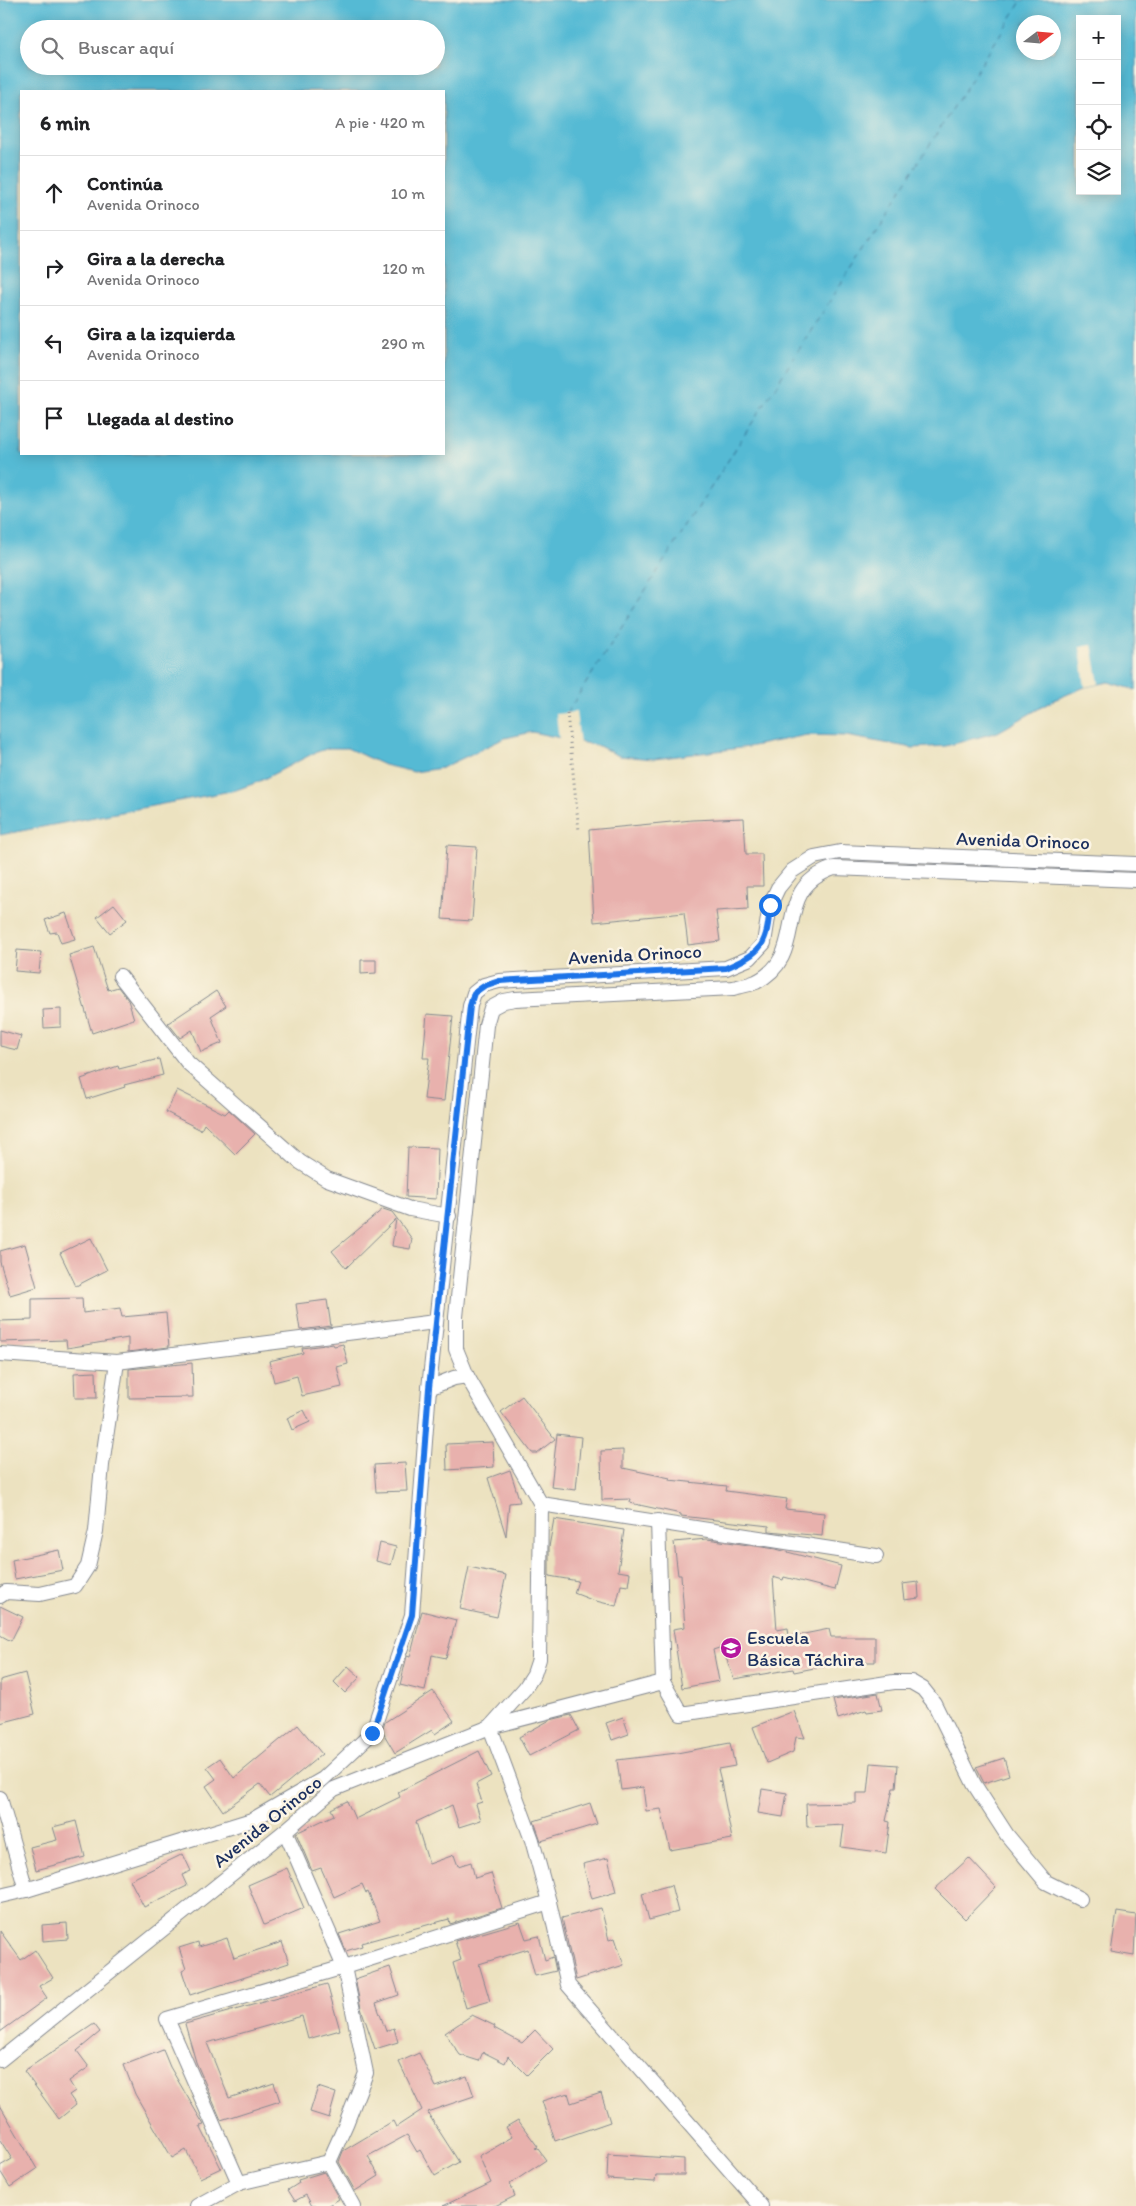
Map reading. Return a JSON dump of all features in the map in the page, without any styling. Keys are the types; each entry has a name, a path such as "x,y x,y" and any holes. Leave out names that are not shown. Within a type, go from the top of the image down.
{"street":[{"name":"Avenida Orinoco","path":"0,1896 26,1890 252,1820 323,1779 372,1733 412,1615 435,1322 470,1006 474,993 484,986 499,981 726,968 750,958 764,943 770,905 778,888 792,871 814,857 840,852 1136,864"},
{"name":"Avenida Orinoco","path":"0,2060 285,1832 334,1789 490,1726 525,1688 534,1674 539,1659 541,1504 467,1376 456,1349 456,1317 486,1025 491,1008 504,1001 515,999 733,988 755,982 769,972 782,958 789,940 792,911 797,897 806,883 818,873 834,868 1136,880"},
{"path":"120,976 188,1063 300,1162 326,1179 410,1210 448,1216"},
{"path":"0,1354 117,1362 435,1322"},
{"path":"0,1596 6,1592 40,1594 75,1586 88,1566 96,1531 102,1465 117,1362"},
{"path":"429,1388 454,1378 467,1376"},
{"path":"541,1504 876,1556"},
{"path":"658,1521 663,1682 682,1714 894,1682 911,1682 923,1689 934,1702 974,1784 1007,1835 1046,1882 1080,1899"},
{"path":"663,1682 490,1726 532,1840 549,1902 568,1985 761,2206"},
{"path":"0,1798 26,1890"},
{"path":"285,1832 344,1967 366,2074 329,2162"},
{"path":"239,2182 166,2019 344,1967 549,1902"},
{"path":"197,2206 239,2182 329,2162"},
{"path":"329,2162 353,2206"}],"path":[{"path":"566,713 579,831"}],"water":[{"path":"0,0 1136,0 1136,690 1109,682 1085,687 1054,700 998,732 946,746 913,748 846,736 807,735 748,747 654,759 619,756 599,746 532,732 505,738 442,768 414,772 384,765 347,748 329,748 314,753 258,782 236,790 0,835"}],"pier":[{"path":"1092,645 1099,684 1085,687 1080,647"},
{"path":"576,712 580,744 559,740 556,714"}],"building":[{"path":"744,818 746,854 762,854 763,886 747,886 748,909 716,911 720,941 688,945 684,913 594,922 589,830 692,820"},
{"path":"447,845 477,847 472,921 442,919"},
{"path":"114,904 127,920 110,933 97,917"},
{"path":"66,913 75,939 61,943 57,932 50,933 45,920"},
{"path":"94,947 108,990 118,987 128,1000 134,1019 92,1033 69,955"},
{"path":"17,950 41,952 39,973 15,971"},
{"path":"361,960 376,960 376,973 361,974"},
{"path":"216,991 226,1006 211,1016 222,1043 201,1052 192,1030 180,1038 168,1023"},
{"path":"61,1009 61,1027 44,1028 43,1010"},
{"path":"427,1014 453,1016 444,1101 424,1099 429,1058 423,1058"},
{"path":"0,1030 21,1036 17,1050 0,1046"},
{"path":"159,1059 163,1075 124,1085 125,1087 87,1099 81,1079 118,1066 119,1069"},
{"path":"177,1090 225,1114 229,1110 255,1134 235,1154 204,1124 201,1130 166,1112"},
{"path":"408,1147 438,1148 436,1199 406,1197"},
{"path":"383,1209 392,1212 412,1239 410,1249 392,1246 396,1219 346,1268 332,1251"},
{"path":"91,1238 107,1270 76,1286 60,1253"},
{"path":"25,1244 37,1287 10,1295 0,1262 0,1251"},
{"path":"82,1298 83,1313 120,1308 122,1317 166,1313 169,1347 128,1352 128,1338 67,1348 66,1340 0,1342 0,1321 32,1320 32,1299"},
{"path":"327,1300 331,1326 300,1330 296,1304"},
{"path":"333,1344 334,1346 343,1344 348,1364 337,1367 342,1387 302,1396 297,1376 274,1382 269,1361 303,1353 302,1348"},
{"path":"192,1363 193,1397 129,1398 129,1369"},
{"path":"96,1372 97,1398 75,1398 74,1373"},
{"path":"522,1396 555,1439 537,1453 532,1453 501,1412"},
{"path":"304,1410 310,1422 292,1430 287,1418"},
{"path":"557,1434 581,1437 576,1490 551,1487"},
{"path":"493,1442 494,1467 447,1470 446,1444"},
{"path":"623,1450 623,1468 670,1478 669,1480 727,1486 726,1491 787,1499 785,1509 824,1513 822,1536 769,1531 769,1526 681,1516 681,1514 630,1503 631,1499 602,1500 601,1451"},
{"path":"405,1463 407,1491 376,1492 374,1465"},
{"path":"510,1470 520,1502 509,1503 506,1536 488,1478"},
{"path":"554,1519 624,1530 618,1571 630,1573 628,1586 621,1585 616,1606 574,1593 578,1581 549,1576 549,1547"},
{"path":"707,1539 776,1549 841,1566 835,1590 784,1577 783,1580 773,1577 777,1630 788,1628 789,1637 829,1629 831,1637 875,1637 875,1662 845,1662 794,1672 793,1669 734,1679 722,1647 713,1650 719,1681 682,1688 673,1629 685,1627 681,1575 678,1575 674,1542"},
{"path":"380,1543 396,1547 391,1565 376,1561"},
{"path":"59,1550 63,1570 15,1579 12,1560"},
{"path":"469,1567 506,1575 497,1617 460,1609"},
{"path":"918,1582 919,1598 904,1600 902,1584"},
{"path":"0,1606 23,1617 11,1641 0,1635"},
{"path":"422,1611 456,1620 446,1658 432,1655 425,1691 400,1685 407,1656 410,1657"},
{"path":"348,1666 360,1677 345,1693 334,1682"},
{"path":"25,1673 35,1714 0,1723 0,1680"},
{"path":"433,1691 454,1721 435,1734 432,1730 395,1753 382,1731 385,1722"},
{"path":"878,1693 882,1710 867,1712 866,1710 838,1719 833,1700"},
{"path":"794,1711 805,1738 796,1737 793,1752 767,1763 753,1727"},
{"path":"571,1715 579,1730 529,1756 519,1737 550,1720"},
{"path":"623,1717 629,1734 612,1740 606,1723"},
{"path":"298,1725 322,1754 270,1797 260,1784 223,1811 206,1786 216,1779 207,1767 220,1758 234,1778"},
{"path":"730,1743 735,1766 718,1769 721,1781 718,1781 721,1782 732,1839 670,1850 661,1809 646,1811 643,1787 621,1790 617,1760 677,1753"},
{"path":"479,1751 491,1776 476,1784 482,1802 476,1804 481,1820 459,1827 452,1805 416,1822 429,1864 454,1855 458,1866 471,1862 475,1878 491,1873 502,1908 450,1924 449,1919 361,1943 362,1946 346,1951 339,1934 380,1921 368,1892 366,1893 362,1884 334,1897 321,1868 312,1871 296,1833 334,1815 331,1809 347,1801 355,1819 400,1797 398,1792"},
{"path":"1004,1758 1009,1775 984,1783 976,1767"},
{"path":"871,1763 898,1765 896,1788 893,1788 886,1821 890,1822 886,1853 841,1847 844,1825 807,1827 806,1804 856,1803 856,1793 868,1793"},
{"path":"762,1789 787,1793 783,1817 758,1813"},
{"path":"590,1803 597,1824 541,1841 534,1821"},
{"path":"76,1821 85,1857 36,1870 30,1847 57,1840 53,1827"},
{"path":"183,1854 191,1871 182,1875 187,1886 144,1907 130,1880"},
{"path":"608,1858 616,1892 592,1899 583,1864"},
{"path":"969,1858 996,1887 965,1919 935,1889"},
{"path":"287,1868 304,1908 264,1925 248,1885"},
{"path":"671,1885 678,1912 649,1920 642,1893"},
{"path":"601,1908 609,1940 615,1938 624,1965 576,1980 562,1918"},
{"path":"1117,1912 1136,1915 1134,1956 1111,1952"},
{"path":"520,1922 526,1939 539,1936 545,1960 553,1957 556,1971 535,1976 528,1949 479,1964 490,2001 466,2008 453,1963 461,1960 455,1941"},
{"path":"67,1923 68,1939 43,1941 42,1925"},
{"path":"0,1931 21,1960 35,1950 53,1978 39,1986 47,1998 0,2032"},
{"path":"227,1938 234,1958 282,1942 289,1963 190,1995 182,1971 186,1969 179,1948 198,1942 199,1947"},
{"path":"390,1967 399,1995 376,2003 386,2031 394,2028 398,2042 375,2049 361,2008 355,1979"},
{"path":"327,1984 340,2030 308,2039 302,2016 207,2043 229,2098 274,2083 280,2101 221,2120 196,2062 185,2024"},
{"path":"472,2015 495,2026 494,2028 522,2043 535,2030 553,2049 527,2075 508,2056 505,2063 483,2052 479,2061 460,2055 445,2033"},
{"path":"94,2024 100,2032 77,2051 89,2067 69,2081 75,2091 69,2095 76,2105 59,2119 24,2071"},
{"path":"163,2050 170,2067 204,2125 200,2126 221,2168 200,2178 186,2150 172,2158 135,2094 124,2065"},
{"path":"419,2053 436,2087 467,2076 474,2096 427,2112 459,2162 435,2176 420,2150 417,2152 407,2135 368,2156 379,2176 355,2191 339,2162 343,2151 393,2121 396,2127 422,2110 399,2062"},
{"path":"318,2087 336,2093 329,2118 310,2112"},
{"path":"568,2093 571,2103 601,2093 610,2122 555,2141 542,2101"},
{"path":"0,2105 37,2169 10,2187 0,2171 0,2166 12,2159 0,2140"},
{"path":"518,2120 538,2147 535,2148 538,2149 546,2160 510,2184 515,2196 495,2206 443,2206 491,2183 479,2156 512,2137 506,2127"},
{"path":"608,2154 684,2159 684,2175 656,2175 655,2182 607,2179"},
{"path":"324,2172 339,2199 328,2206 312,2206 306,2195 295,2201 288,2190 299,2183 298,2180"}],"ferry route":[{"path":"567,713 1022,0"}],"place":[{"name":"Escuela Básica Táchira","path":"731,1648"}],"route":[{"path":"372,1733 412,1615 435,1322 470,1006 474,993 484,986 499,981 726,968 750,958 764,943 769,922 770,905"}]}
